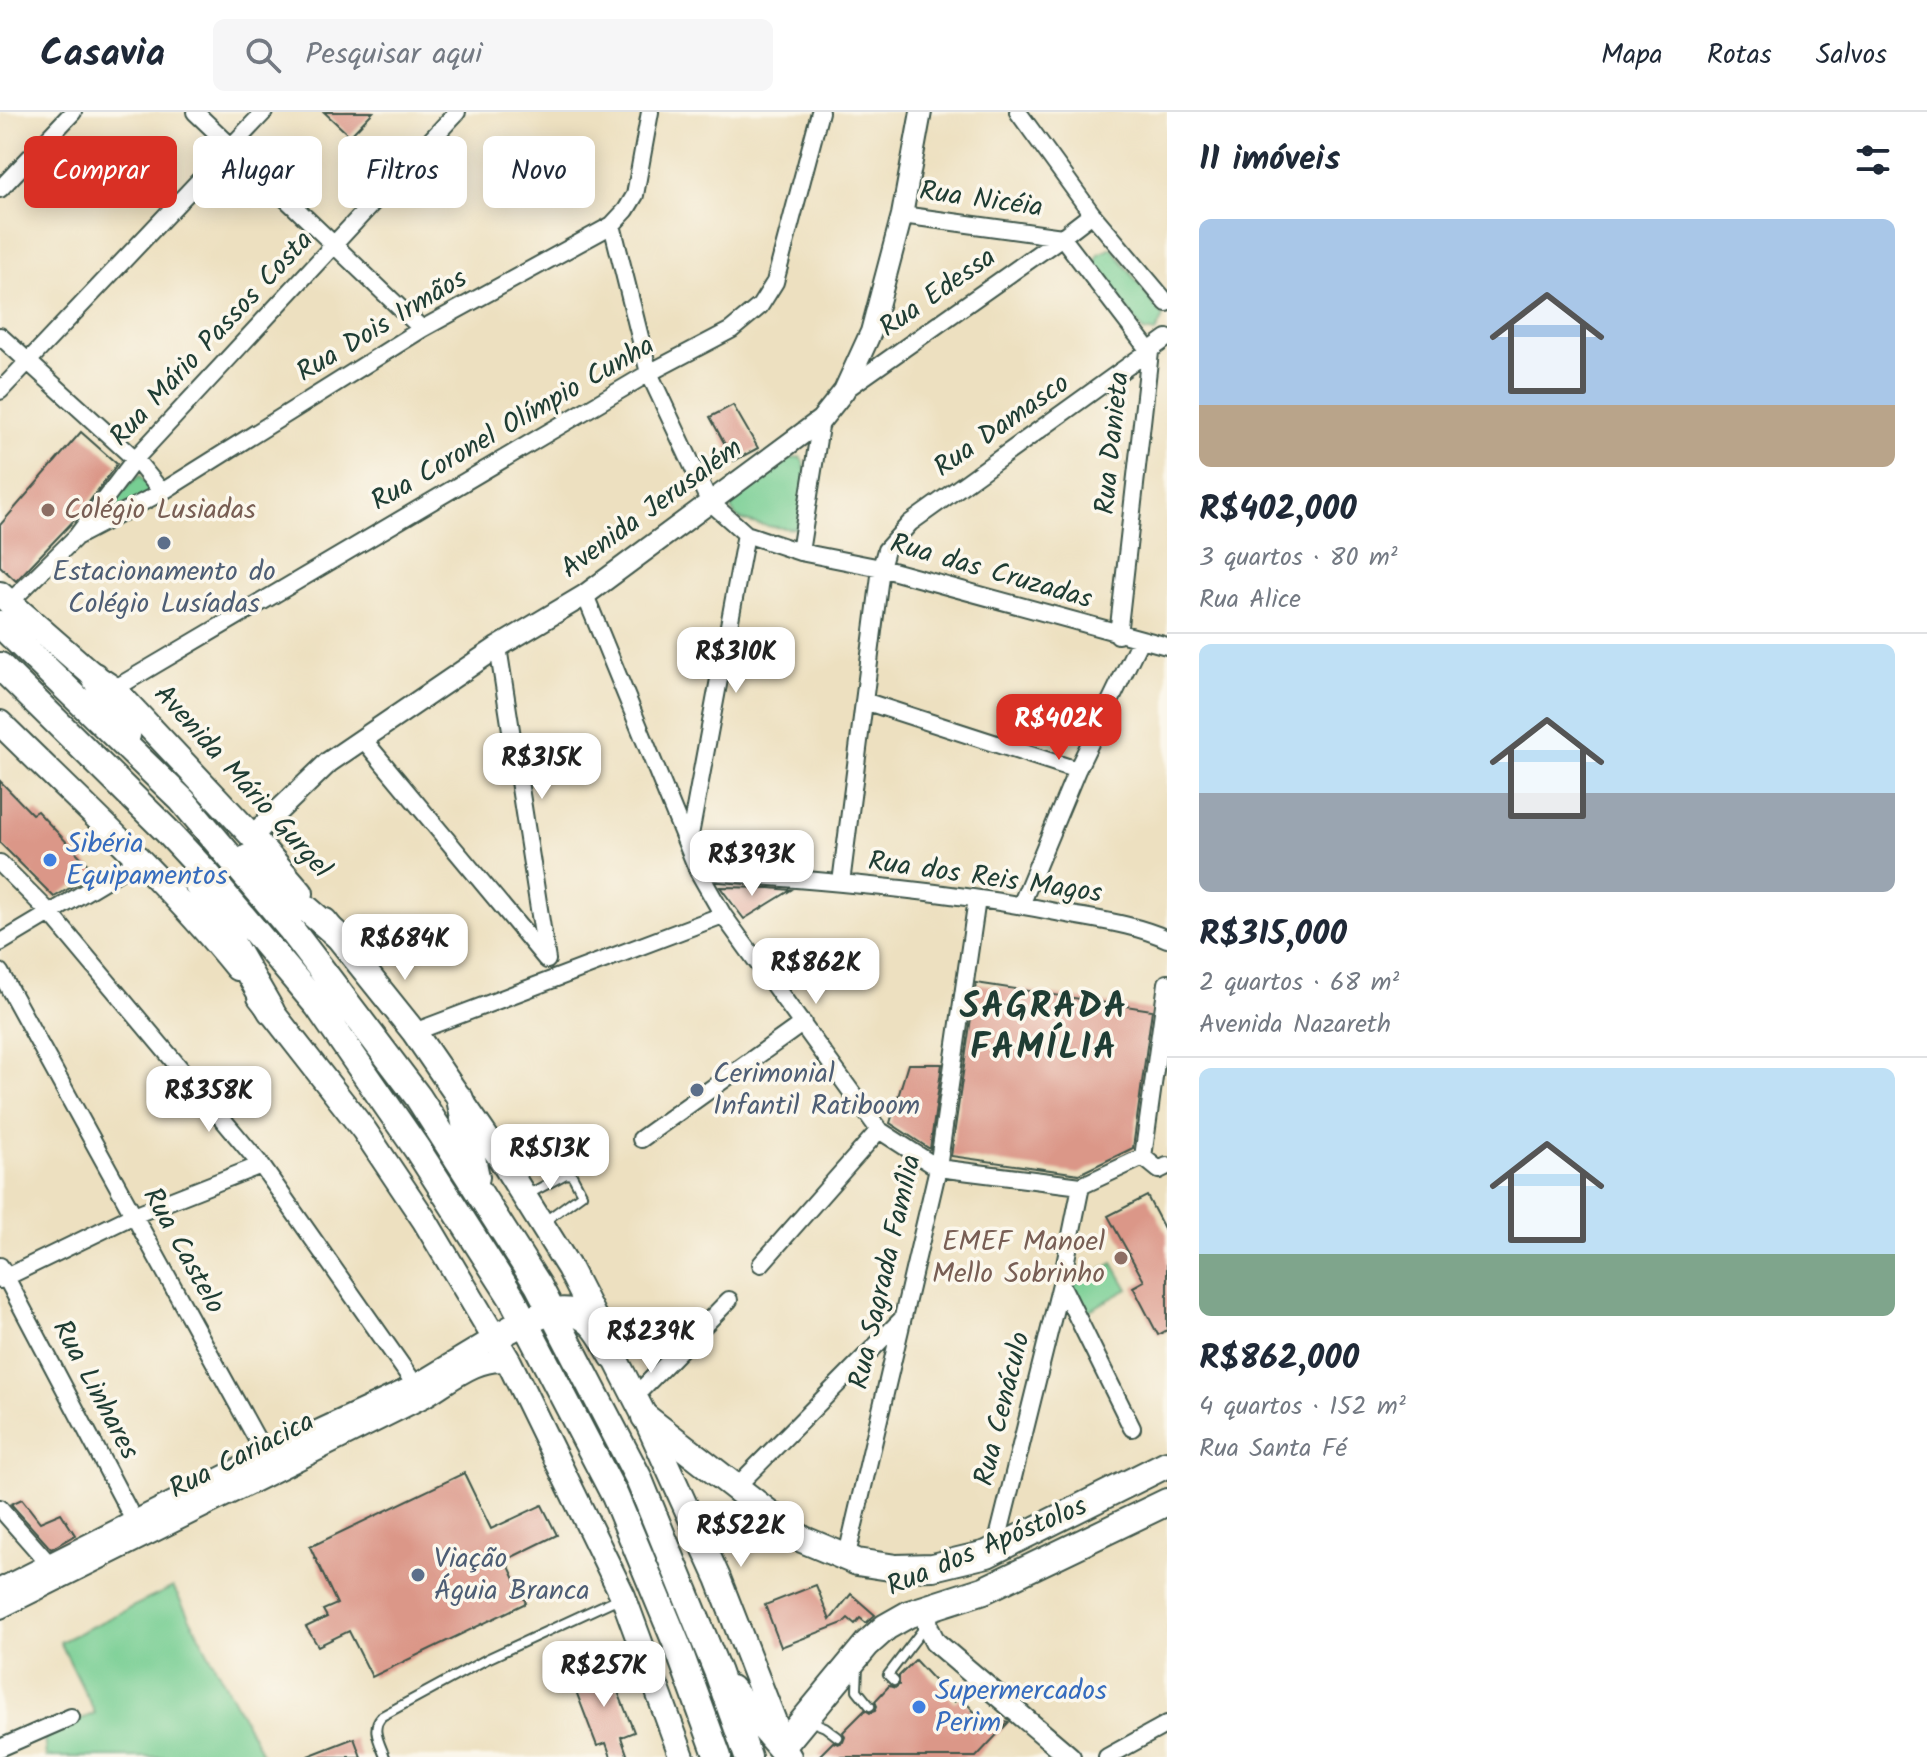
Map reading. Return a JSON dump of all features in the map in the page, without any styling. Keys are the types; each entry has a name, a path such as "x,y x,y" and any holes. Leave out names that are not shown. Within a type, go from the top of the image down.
{"main road":[{"name":"Avenida Mário Gurgel","path":"3,607 104,682 252,836 337,935 414,1032 460,1099 569,1268 640,1406 718,1578 787,1752"},
{"name":"Avenida Mário Gurgel","path":"3,607 140,760 182,800 290,928 409,1085 479,1193 553,1312 638,1477 718,1673 748,1757"},
{"path":"0,666 166,830 318,1006 417,1149 525,1322 615,1496 677,1645 718,1757"},
{"path":"104,682 140,760"},
{"path":"0,723 202,925 364,1130 425,1221 509,1362 623,1596 682,1757"},
{"path":"182,800 337,935"},
{"path":"166,830 271,1011"},
{"path":"460,1099 479,1193"},
{"path":"495,1337 553,1312 575,1311 592,1324 613,1356"},
{"name":"Rua dos Apóstolos","path":"640,1406 802,1539 846,1559 876,1566 914,1569 951,1564 991,1552 1167,1464"},
{"name":"Rua dos Apóstolos","path":"787,1752 801,1722 867,1644 897,1620 926,1616 1167,1502"},
{"path":"926,1616 929,1592 933,1586 969,1573 991,1552"},
{"path":"718,1673 787,1752"}],"street":[{"path":"0,189 73,112"},
{"path":"195,112 220,136"},
{"path":"241,136 264,112"},
{"name":"Rua Mário Passos Costa","path":"3,607 76,537 135,459 457,112"},
{"path":"634,112 649,118"},
{"name":"Rua Coronel Olímpio Cunha","path":"104,682 649,373 731,330 760,306 775,282 820,112"},
{"name":"Avenida Jerusalém","path":"252,836 329,762 498,647 585,595 821,420 844,391 871,332 902,215 921,112"},
{"path":"1018,112 1092,214 1167,303"},
{"name":"Rua Dois Irmãos","path":"76,537 162,492 422,329 612,225 635,195 649,118"},
{"path":"0,391 193,186"},
{"path":"297,208 422,329"},
{"name":"Rua Nicéia","path":"902,215 1062,237 1092,214"},
{"path":"612,225 649,373 709,501"},
{"name":"Rua Danieta","path":"1062,237 1150,352 1118,635"},
{"name":"Rua Edessa","path":"844,391 1062,237"},
{"path":"0,336 135,459 162,492"},
{"name":"Rua Damasco","path":"881,568 886,550 910,523 1167,338"},
{"path":"800,552 821,420"},
{"name":"Rua das Cruzadas","path":"709,501 746,534 800,552 881,568 1167,646"},
{"path":"688,848 746,534"},
{"path":"841,883 881,568"},
{"path":"585,595 698,871 723,915 879,1130 938,1168 1081,1186 1143,1157"},
{"path":"1021,905 1077,770 1140,640"},
{"path":"498,647 547,960"},
{"path":"864,701 1077,770"},
{"path":"363,739 559,977"},
{"path":"0,943 139,860"},
{"path":"0,863 49,912 261,1165 419,1391"},
{"name":"Rua dos Reis Magos","path":"698,871 841,883 1021,905 1146,929 1167,939"},
{"name":"Rua Sagrada Família","path":"846,1559 938,1168 977,899"},
{"path":"414,1032 723,915"},
{"name":"Rua Castelo","path":"0,972 270,1463"},
{"path":"1143,1157 1167,983"},
{"path":"641,1139 803,1023"},
{"path":"761,1264 879,1130"},
{"path":"1143,1157 1164,1173"},
{"path":"2,1274 134,1215 261,1165"},
{"name":"Rua Cenáculo","path":"991,1552 1061,1284 1081,1186"},
{"name":"Rua Linhares","path":"2,1274 139,1529"},
{"path":"1061,1284 1132,1428"},
{"path":"640,1406 729,1300"},
{"path":"736,1487 902,1319"},
{"name":"Rua Cariacica","path":"419,1391 495,1337"},
{"name":"Rua Cariacica","path":"0,1608 55,1572 270,1463 480,1363 495,1359 509,1362"},
{"path":"0,1508 55,1572"},
{"name":"Rua Cariacica","path":"0,1589 55,1572"},
{"path":"926,1616 935,1642 1070,1757"},
{"path":"0,1748 71,1717"},
{"path":"1107,1757 1167,1724"}],"lane":[{"path":"524,1196 566,1174 572,1175 582,1194 541,1223"},
{"path":"385,1757 375,1731 376,1723 382,1716 487,1659 623,1596"},
{"path":"894,1681 888,1675 926,1616"},
{"path":"867,1644 858,1665 856,1683 859,1693 870,1706"},
{"path":"801,1722 813,1720 838,1737"}],"green space":[{"path":"1112,248 1163,317 1155,333 1143,331 1095,265 1098,254"},
{"path":"800,457 806,482 797,528 759,524 736,516 729,501 789,459"},
{"path":"140,475 153,492 113,510 109,503 112,499"},
{"path":"1113,1263 1128,1289 1081,1315 1067,1289"},
{"path":"173,1587 264,1757 46,1757 44,1736 95,1713 60,1642"}],"building":[{"path":"324,112 373,112 350,136"},
{"path":"733,405 758,448 734,461 710,417"},
{"name":"Colégio Lusiadas","path":"81,432 117,464 81,513 16,581 0,566 0,525"},
{"name":"Sibéria Equipamentos","path":"0,781 32,814 37,811 96,873 54,897 0,843"},
{"path":"720,887 770,888 791,890 744,919"},
{"path":"976,983 1152,1010 1133,1148 1079,1174 951,1156"},
{"path":"908,1064 942,1064 930,1149 890,1123"},
{"path":"1147,1196 1167,1234 1167,1330 1158,1335 1133,1287 1144,1281 1108,1216"},
{"name":"Viação Águia Branca","path":"464,1473 491,1529 542,1505 557,1535 506,1560 526,1603 372,1677 349,1631 318,1646 306,1627 327,1617 323,1610 337,1604 310,1547"},
{"path":"22,1499 40,1522 61,1513 75,1535 51,1549 11,1504"},
{"path":"816,1585 830,1620 851,1594 875,1615 866,1623 860,1618 855,1624 848,1618 843,1623 781,1647 765,1605"},
{"name":"Supermercados Perim","path":"915,1660 954,1702 961,1697 978,1716 1009,1722 976,1757 818,1757 833,1742 843,1742 843,1732 865,1710 870,1713 875,1711 875,1701 889,1686 895,1688 899,1685 899,1676"},
{"path":"607,1664 634,1732 621,1737 628,1757 611,1757 606,1743 597,1746 571,1678"},
{"path":"354,1738 361,1757 308,1757 308,1756"}],"place":[{"name":"Colégio Lusiadas","path":"48,510"},
{"name":"Estacionamento do Colégio Lusíadas","path":"164,543"},
{"name":"Sibéria Equipamentos","path":"50,860"},
{"name":"Cerimonial Infantil Ratiboom","path":"697,1090"},
{"name":"EMEF Manoel Mello Sobrinho","path":"1121,1258"},
{"name":"Viação Águia Branca","path":"418,1575"},
{"name":"Supermercados Perim","path":"919,1707"}],"district":[{"name":"SAGRADA FAMÍLIA","path":"1044,1028"}]}
